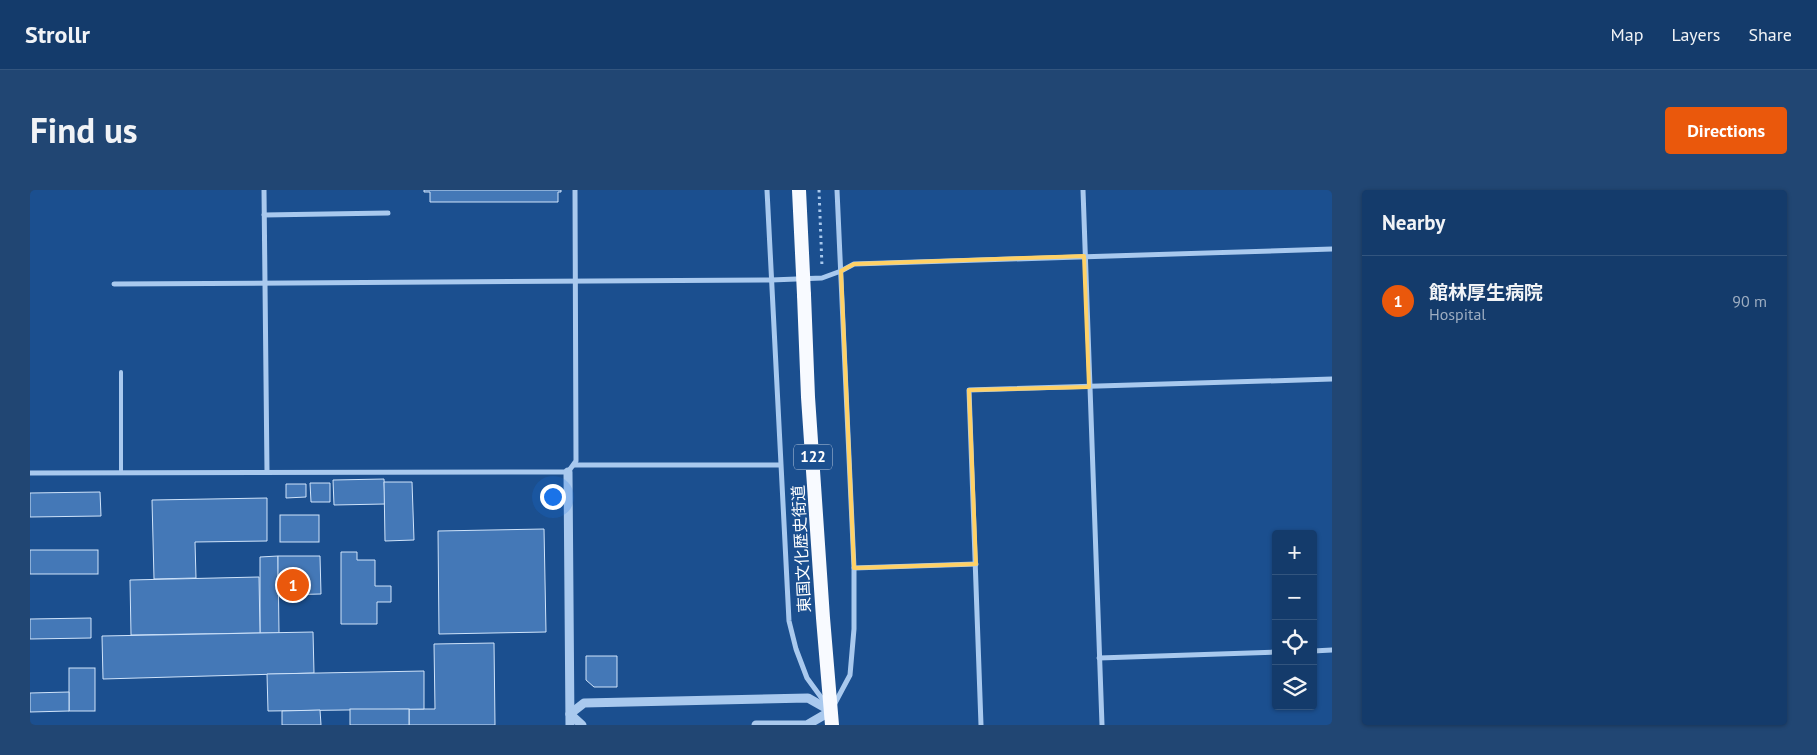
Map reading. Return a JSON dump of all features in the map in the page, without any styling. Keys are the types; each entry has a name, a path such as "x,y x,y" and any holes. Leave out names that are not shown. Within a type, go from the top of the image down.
{"highway":[{"name":"東国文化歴史街道","path":"800,190 808,397 822,618 831,718"}],"street":[{"path":"264,190 267,472"},
{"path":"570,725 571,468 576,461 575,190"},
{"path":"767,190 789,621 796,649 807,678 831,718"},
{"path":"756,725 807,725 831,718 850,675 854,629 854,568 837,190"},
{"path":"1082,190 1102,725"},
{"path":"264,215 388,213"},
{"path":"114,284 771,280 822,278 854,264 1332,249"},
{"path":"981,725 969,390 1332,379"},
{"path":"30,473 267,472 780,465"},
{"path":"854,568 976,564"},
{"path":"1317,651 1332,650"},
{"path":"1099,658 1272,652"},
{"path":"570,714 584,703 808,698 831,718"},
{"path":"570,714 582,725"}],"lane":[{"path":"121,372 121,472"}],"path":[{"path":"819,190 822,278"}],"highlighted area":[{"path":"1084,256 1089,387 969,390 976,564 854,568 841,271 854,264"}],"building":[{"path":"424,190 561,190 561,192 558,192 558,202 430,202 430,192 424,192"},
{"path":"384,479 385,504 334,505 333,480"},
{"path":"384,482 412,482 414,540 385,541"},
{"path":"310,483 330,483 330,502 311,502"},
{"path":"286,484 306,484 306,497 286,498"},
{"path":"100,492 101,516 30,517 30,493"},
{"path":"267,498 267,541 195,542 196,578 154,579 152,500"},
{"path":"280,515 319,515 319,542 280,542"},
{"path":"544,529 546,632 439,634 438,531"},
{"path":"30,550 98,550 98,574 30,574"},
{"path":"341,552 357,552 357,560 375,560 375,586 391,586 391,602 377,602 377,624 341,624"},
{"path":"278,556 279,633 260,633 260,557"},
{"path":"278,556 320,556 321,594 278,595"},
{"path":"259,577 260,633 131,635 130,580"},
{"path":"91,618 91,638 30,639 30,619"},
{"path":"313,632 314,673 103,679 102,636"},
{"path":"494,643 495,725 409,725 409,709 435,709 434,644"},
{"path":"586,656 617,656 617,687 594,687 586,680"},
{"path":"69,668 95,668 95,711 69,711"},
{"path":"424,671 424,709 268,711 267,674"},
{"path":"69,692 69,711 30,712 30,693"},
{"path":"350,709 409,709 409,725 350,725"},
{"path":"320,710 321,725 282,725 282,711"}],"place":[{"name":"館林厚生病院","path":"293,585"}]}
